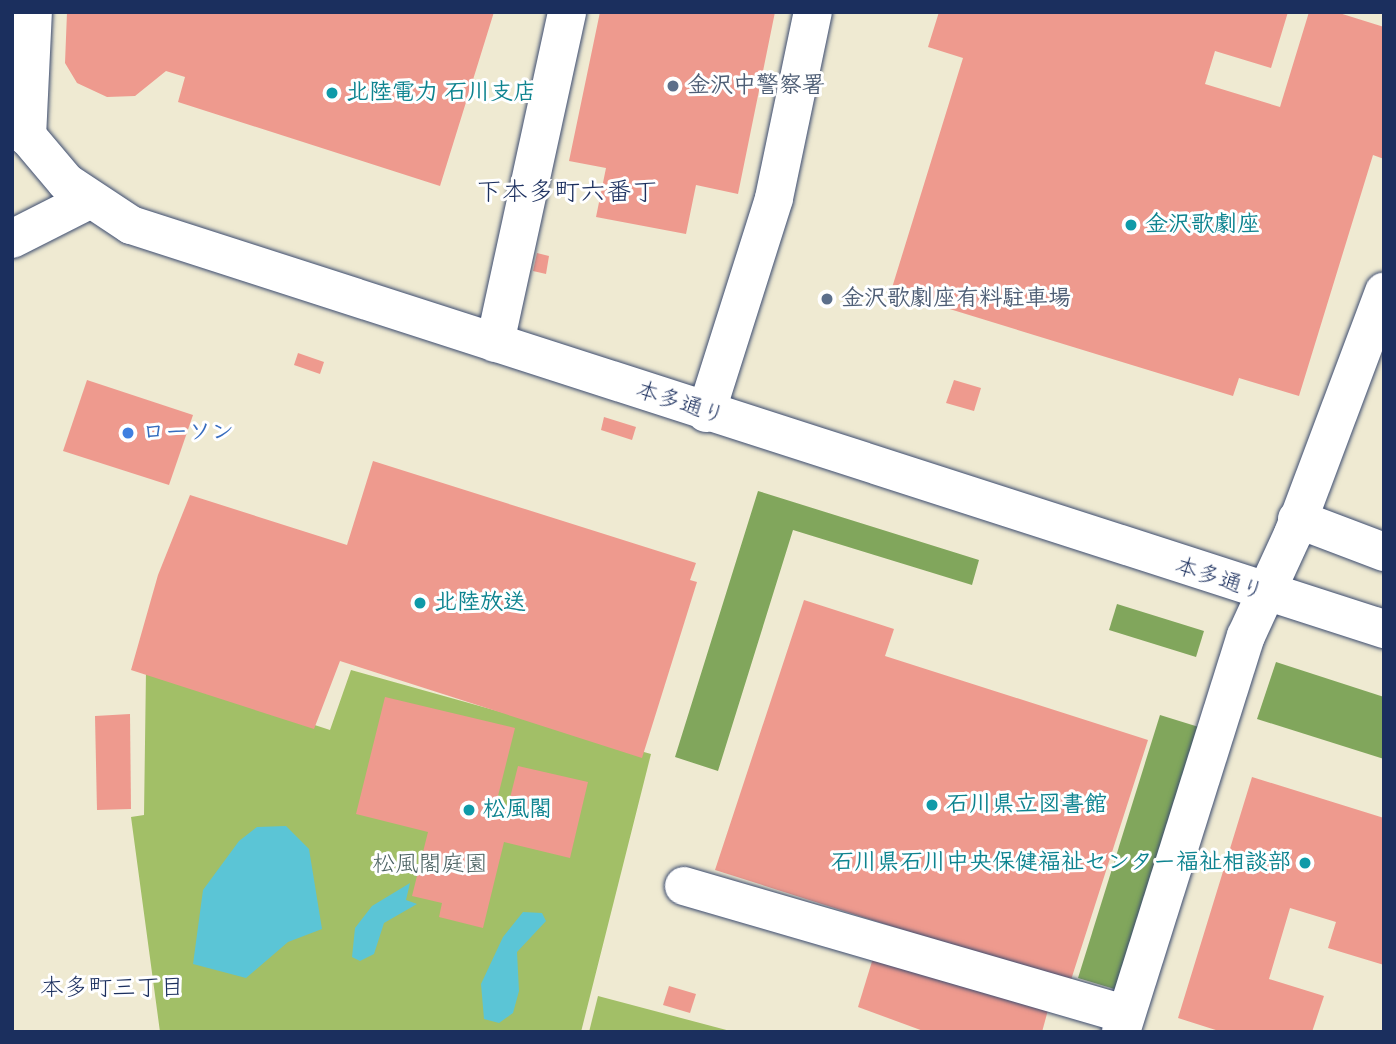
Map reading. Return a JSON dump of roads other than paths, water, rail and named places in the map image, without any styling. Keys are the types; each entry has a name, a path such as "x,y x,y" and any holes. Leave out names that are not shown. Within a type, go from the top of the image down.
{"street":[{"path":"20,127 33,12"},
{"path":"495,343 567,12"},
{"path":"706,413 774,198 813,12"},
{"name":"本多通り","path":"20,127 89,200 131,225 1264,595 1384,629"},
{"path":"12,239 89,200"},
{"path":"684,886 1123,1023 1264,595 1297,520 1384,292"},
{"path":"1297,520 1384,552"}],"water":[{"path":"286,826 309,849 322,929 288,942 246,978 193,964 203,890 239,841 257,827"},
{"path":"410,883 406,900 417,904 384,923 374,954 360,961 352,957 355,928 372,906"},
{"path":"523,912 542,913 546,921 517,952 519,991 513,1013 499,1023 484,1019 481,984 503,937"}],"place":[{"name":"金沢中警察署","path":"673,86"},
{"name":"北陸電力 石川支店","path":"332,93"},
{"name":"金沢歌劇座","path":"1131,225"},
{"name":"金沢歌劇座有料駐車場","path":"827,299"},
{"name":"ローソン","path":"128,433"},
{"name":"北陸放送","path":"420,603"},
{"name":"石川県立図書館","path":"932,805"},
{"name":"松風閣","path":"469,810"},
{"name":"石川県石川中央保健福祉センター福祉相談部","path":"1305,863"}],"district":[{"name":"下本多町六番丁","path":"567,194"},
{"name":"本多町三丁目","path":"112,989"}],"park label":[{"name":"松風閣庭園","path":"430,865"}]}
